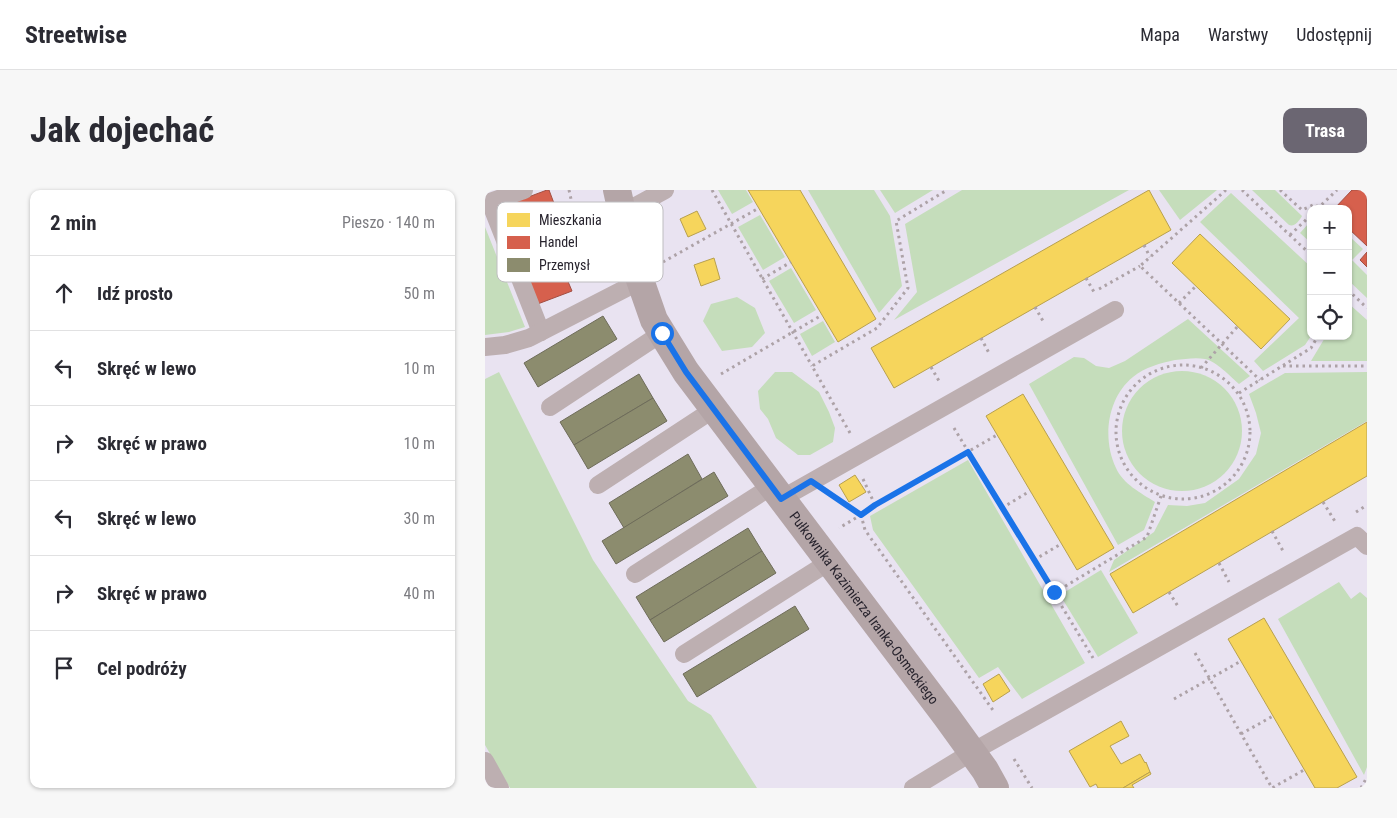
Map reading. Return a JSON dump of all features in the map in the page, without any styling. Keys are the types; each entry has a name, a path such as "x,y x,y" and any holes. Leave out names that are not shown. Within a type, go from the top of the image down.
{"street":[{"name":"Pułkownika Kazimierza Iranka-Osmeckiego","path":"640,282 654,320 686,372 972,752 987,785"}],"lane":[{"path":"497,220 490,202 524,190"},
{"path":"619,202 665,190"},
{"path":"521,282 541,332"},
{"path":"485,347 505,345 529,338 600,302 632,282"},
{"path":"635,574 776,492 811,481 1115,310"},
{"path":"550,407 662,333"},
{"path":"598,486 706,398"},
{"path":"913,788 1000,736 1357,536 1367,546"},
{"path":"684,654 821,552"},
{"path":"485,762 500,788"}],"path":[{"path":"712,190 849,432 852,458 875,505"},
{"path":"812,366 877,328 908,288 896,221 947,190"},
{"path":"1226,190 1141,266 1260,380"},
{"path":"1243,190 1307,251"},
{"path":"1281,190 1301,210 1307,207"},
{"path":"1321,205 1337,190"},
{"path":"663,264 759,208"},
{"path":"1290,235 1307,219"},
{"path":"1144,245 1150,257"},
{"path":"762,279 791,262"},
{"path":"1086,278 1094,292"},
{"path":"592,282 600,302"},
{"path":"1179,303 1196,286"},
{"path":"1352,294 1367,308"},
{"path":"1035,307 1043,321"},
{"path":"706,398 793,332 822,315"},
{"path":"1201,368 1238,326"},
{"path":"981,338 989,352"},
{"path":"1239,393 1311,348 1316,340"},
{"path":"1191,365 1218,374 1239,393 1250,419 1250,447 1238,473 1217,492 1189,500 1161,496 1137,482 1121,459 1115,432 1121,404 1138,381 1163,367 1191,365"},
{"path":"1281,366 1367,366"},
{"path":"931,367 939,381"},
{"path":"941,407 1105,677"},
{"path":"821,552 861,515 875,505 997,435"},
{"path":"811,481 861,515 865,530 999,718"},
{"path":"1002,508 1030,491"},
{"path":"1054,592 1147,537 1161,496"},
{"path":"1323,502 1336,523 1344,519"},
{"path":"1352,514 1367,506"},
{"path":"1273,531 1285,554"},
{"path":"1034,560 1061,544"},
{"path":"1219,563 1231,585"},
{"path":"1169,592 1182,613"},
{"path":"1184,633 1272,788 1304,770"},
{"path":"1175,699 1241,661"},
{"path":"1241,734 1273,716"},
{"path":"1000,736 1032,788"},
{"path":"1361,788 1367,777"}],"green space":[{"path":"718,190 746,190 753,202 732,214"},
{"path":"808,190 874,190 890,216 902,286 879,313"},
{"path":"880,190 933,190 895,213"},
{"path":"962,190 1129,190 894,320 917,292 905,224"},
{"path":"1159,190 1217,190 1180,220"},
{"path":"1252,190 1275,190 1302,216 1298,222 1289,225"},
{"path":"1231,193 1307,263 1308,340 1305,345 1263,371 1254,361 1299,318 1200,222"},
{"path":"760,215 785,257 763,270 738,227"},
{"path":"1307,225 1307,239 1300,233"},
{"path":"485,227 497,257 497,282 507,282 525,327 509,332 485,335"},
{"path":"1352,239 1363,249 1352,260"},
{"path":"1352,260 1367,275 1367,298 1352,284"},
{"path":"791,268 816,310 794,323 769,281"},
{"path":"737,297 755,308 765,333 752,347 722,351 703,321 711,304"},
{"path":"1352,307 1367,320 1367,361 1311,361 1324,340 1352,340"},
{"path":"1188,319 1250,376 1239,384 1209,360 1190,358 1170,361 1148,368 1133,377 1124,386 1117,396 1110,420 1108,432 1112,457 1123,479 1155,502 1144,530 1118,545 1029,384 1074,357 1084,358 1096,366 1109,368 1125,361"},
{"path":"823,321 835,342 812,356 800,334"},
{"path":"1182,371 1194,372 1205,376 1215,381 1224,389 1232,398 1237,408 1241,419 1241,443 1237,454 1232,464 1224,473 1215,481 1205,486 1194,490 1182,491 1170,490 1159,486 1149,481 1140,473 1132,464 1127,454 1123,443 1122,431 1123,419 1127,408 1132,398 1140,389 1149,381 1159,376 1170,372"},
{"path":"499,372 593,560 688,701 711,715 757,788 510,788 485,745 485,379"},
{"path":"775,372 792,372 819,392 835,428 833,442 810,455 798,455 776,438 768,419 760,409 758,391"},
{"path":"1367,372 1367,421 1109,572 1114,560 1154,532 1168,505 1187,506 1205,503 1239,479 1256,454 1261,433 1249,394 1285,373"},
{"path":"968,460 1085,663 1022,699 998,667 979,678 873,530 870,516"},
{"path":"1101,570 1138,633 1098,657 1060,595"},
{"path":"1339,582 1351,599 1360,592 1367,598 1367,767 1364,775 1278,619"}],"building: Mieszkania":[{"path":"748,190 800,190 876,319 838,342"},
{"path":"1149,190 1171,230 894,388 871,348"},
{"path":"697,211 706,229 688,237 680,219"},
{"path":"1200,234 1290,319 1261,349 1172,263"},
{"path":"714,258 720,279 701,286 694,265"},
{"path":"1023,394 1114,548 1077,570 986,416"},
{"path":"1367,422 1367,476 1133,613 1110,574"},
{"path":"855,475 866,492 849,502 839,485"},
{"path":"1264,618 1357,777 1337,788 1315,788 1228,639"},
{"path":"999,674 1010,691 993,702 983,684"},
{"path":"1121,721 1129,736 1110,746 1121,764 1140,754 1150,772 1123,788 1098,788 1096,784 1090,787 1069,751"},
{"path":"1150,772 1151,774 1132,785 1134,788 1123,788"}],"building: Handel":[{"path":"549,190 554,202 515,202"},
{"path":"1352,190 1367,190 1367,246 1352,232 1352,205 1338,205"},
{"path":"1367,252 1367,267 1360,260"},
{"path":"526,282 568,282 572,291 535,305"}],"building: Przemysł":[{"path":"603,316 617,339 538,387 524,363"},
{"path":"639,374 653,398 574,445 560,422"},
{"path":"653,398 667,421 588,469 574,445"},
{"path":"688,454 702,479 624,528 609,503"},
{"path":"714,472 728,496 616,564 602,541"},
{"path":"748,528 762,551 650,620 636,597"},
{"path":"762,551 776,573 664,642 650,620"},
{"path":"795,606 809,629 697,697 683,674"}],"route":[{"path":"662,333 686,372 781,499 811,481 861,515 875,505 968,452 1054,592"}]}
